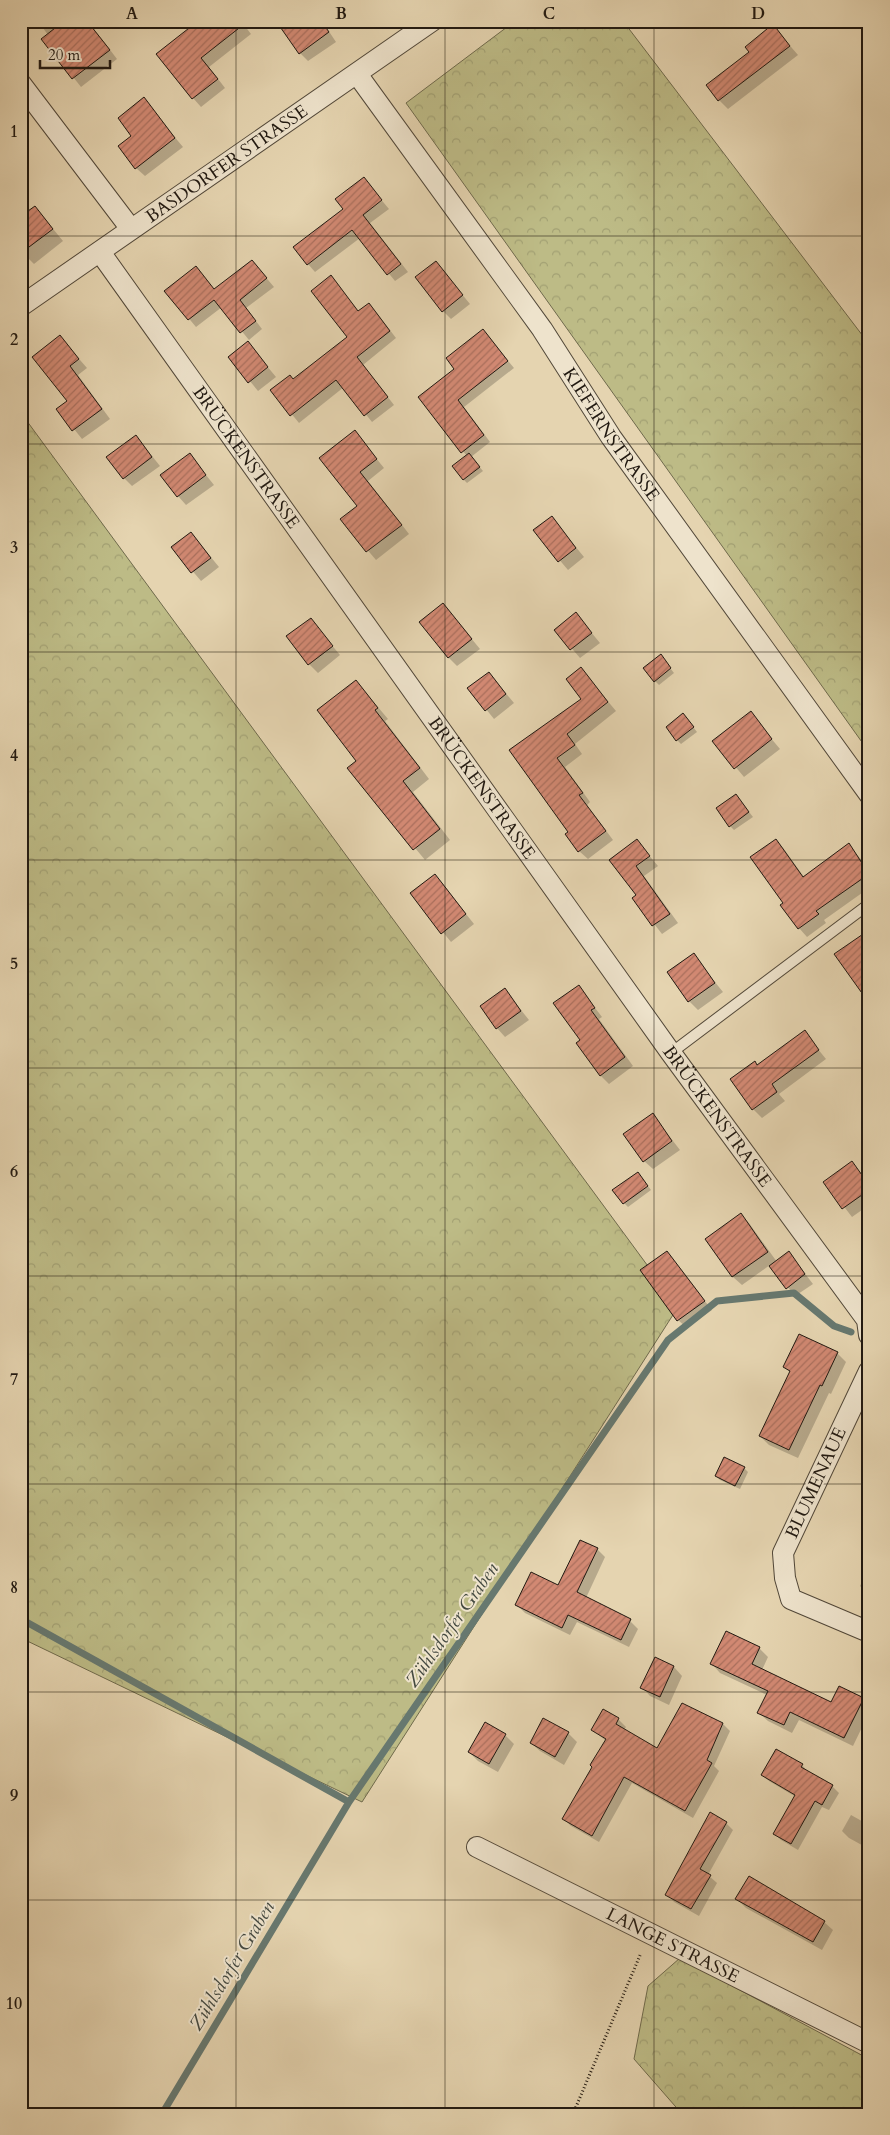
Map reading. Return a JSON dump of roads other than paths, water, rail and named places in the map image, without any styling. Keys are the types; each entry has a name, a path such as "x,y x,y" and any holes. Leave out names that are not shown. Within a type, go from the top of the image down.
{"street":[{"name":"BASDORFER STRASSE","path":"21,306 432,21"},
{"name":"KIEFERNSTRASSE","path":"357,74 542,329 611,437 869,794"},
{"path":"21,84 131,229"},
{"name":"BRÜCKENSTRASSE","path":"100,252 868,1327"},
{"name":"BLUMENAUE","path":"869,1371 783,1553 785,1578 791,1599 869,1632"},
{"name":"LANGE STRASSE","path":"477,1847 869,2043"}],"lane":[{"path":"671,1053 869,904"}],"waterway":[{"name":"Zühlsdorfer Graben","path":"162,2114 349,1802 668,1340 717,1301 794,1293 834,1326 851,1332"},
{"path":"21,1619 349,1802"}]}
